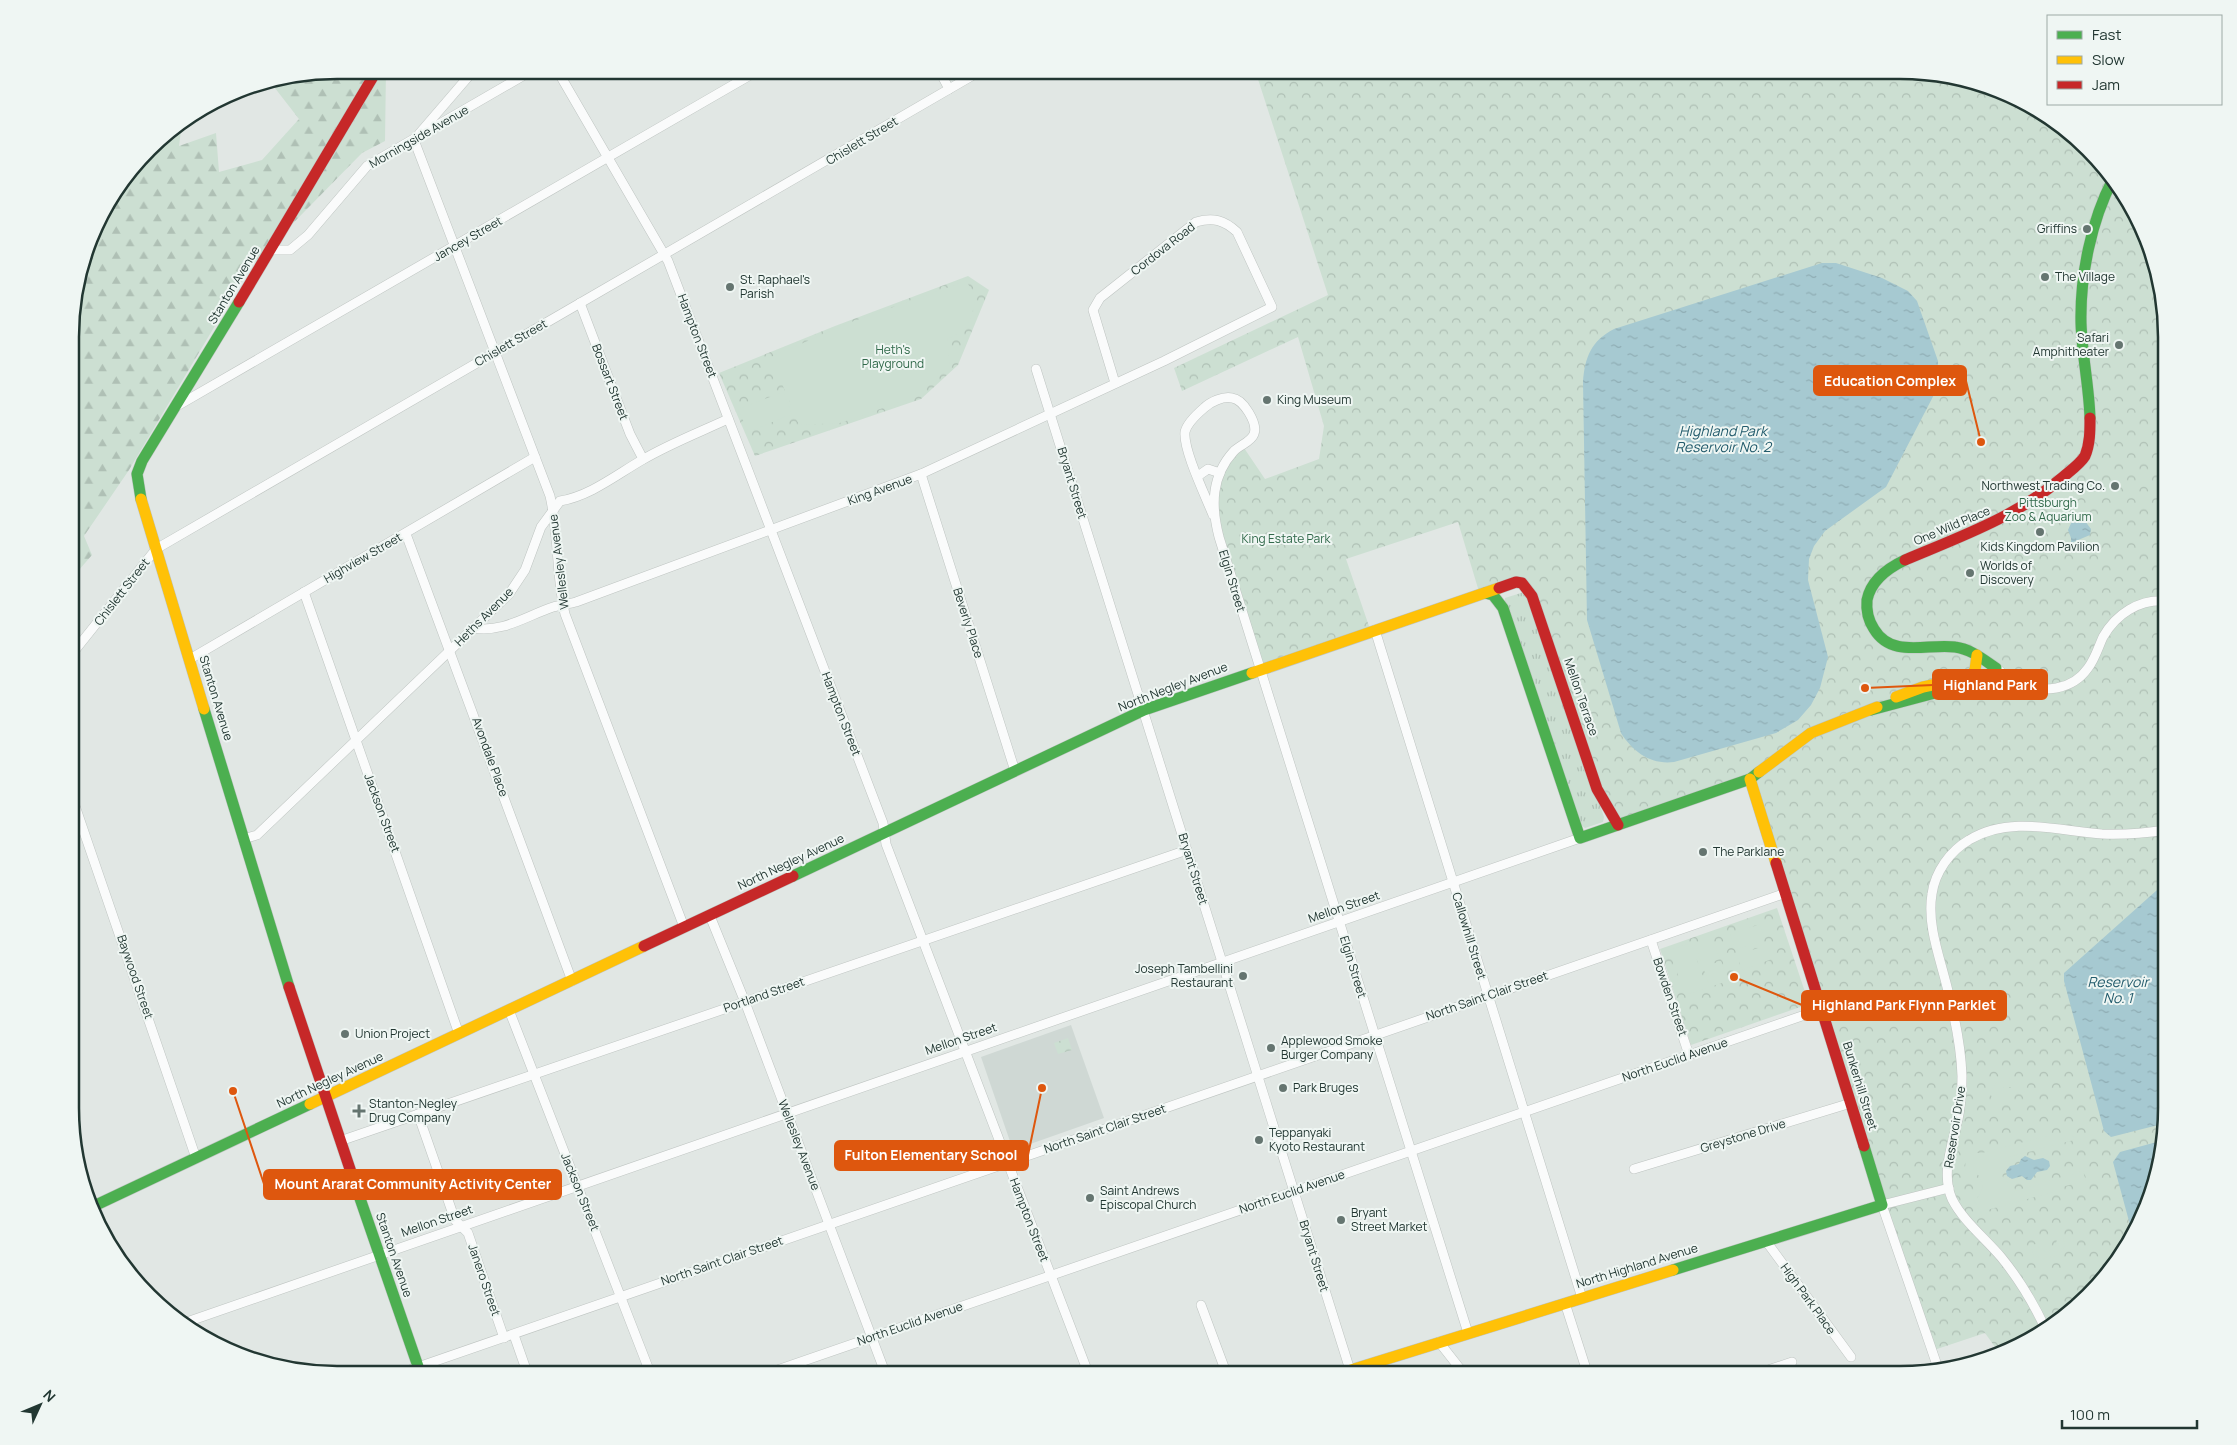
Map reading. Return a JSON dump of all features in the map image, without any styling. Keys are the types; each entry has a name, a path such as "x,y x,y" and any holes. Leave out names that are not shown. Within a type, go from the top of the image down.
{"main road":[{"name":"Stanton Avenue","path":"372,79 271,250 142,461 137,474 139,494 300,1024 418,1366"},
{"name":"One Wild Place","path":"1996,668 1977,656 1959,648 1912,648 1887,642 1875,631 1869,621 1867,602 1871,588 1884,572 1897,564 1993,526 2031,503 2058,482 2084,457 2089,444 2090,434 2080,324 2082,294 2097,221 2110,186"},
{"name":"North Negley Avenue","path":"97,1205 1144,710 1516,582"},
{"name":"Mellon Terrace","path":"1516,582 1525,586 1532,596 1597,789 1618,825"},
{"path":"1485,593 1493,595 1503,608 1580,838"},
{"path":"1871,710 1923,686 1970,677 1975,670 1977,656"},
{"path":"1750,779 1810,732 1871,710 1934,693 1988,688 1994,684 1996,668"},
{"name":"Mellon Street","path":"1580,838 1750,779"},
{"name":"Bunkerhill Street","path":"1750,779 1882,1205"},
{"name":"North Highland Avenue","path":"1363,1366 1882,1205"}],"street":[{"path":"414,140 466,79"},
{"name":"Morningside Avenue","path":"271,250 290,250 308,235 367,166 518,79"},
{"name":"Hampton Street","path":"562,79 664,254 686,306 882,823 886,844 1085,1366"},
{"name":"Jancey Street","path":"176,406 744,79"},
{"path":"943,79 948,89"},
{"name":"Chislett Street","path":"79,645 156,549 966,79"},
{"name":"Wellesley Avenue","path":"414,140 535,457 553,510 563,606 684,928"},
{"name":"Cordova Road","path":"1115,383 1093,310 1100,298 1196,222 1206,219 1216,220 1228,224 1237,232 1272,307"},
{"name":"Bossart Street","path":"580,303 630,434 643,459"},
{"name":"King Avenue","path":"473,628 487,630 504,627 921,474 1272,307"},
{"name":"Bryant Street","path":"1036,369 1349,1366"},
{"name":"Elgin Street","path":"1213,515 1216,485 1220,474 1236,449 1251,439 1255,433 1254,425 1244,408 1237,400 1231,398 1217,400 1207,406 1191,421 1186,429 1187,448 1213,515 1468,1333"},
{"name":"Heths Avenue","path":"243,839 257,835 509,594 525,570 541,527 560,501 573,499 615,477 643,459 728,419"},
{"name":"Highview Street","path":"190,659 535,457"},
{"path":"1198,476 1208,469 1220,474"},
{"name":"Beverly Place","path":"921,474 1015,771"},
{"name":"Avondale Place","path":"406,534 572,981"},
{"name":"Jackson Street","path":"304,592 459,1034"},
{"path":"1996,668 2017,684 2048,690 2069,685 2087,670 2108,629 2122,614 2130,608 2148,602 2158,601"},
{"name":"Callowhill Street","path":"1375,630 1582,1298"},
{"name":"Baywood Street","path":"79,817 196,1158"},
{"name":"Reservoir Drive","path":"2043,1324 2010,1269 1958,1208 1949,1188 1948,1165 1959,1113 1962,1073 1955,1019 1936,946 1932,922 1931,895 1940,870 1957,848 1978,835 1994,830 2017,826 2103,834 2158,831"},
{"name":"Mellon Street","path":"190,1321 1223,964 1580,838"},
{"name":"Portland Street","path":"340,1141 1187,850"},
{"name":"North Saint Clair Street","path":"433,1366 504,1338 620,1297 1786,893"},
{"name":"Wellesley Avenue","path":"710,916 745,1002 883,1366"},
{"name":"Bowden Street","path":"1651,940 1689,1055"},
{"name":"North Euclid Avenue","path":"789,1366 1822,1009"},
{"name":"Jackson Street","path":"509,1010 647,1366"},
{"name":"Greystone Drive","path":"1634,1169 1851,1103"},
{"name":"Janero Street","path":"418,1114 455,1220 468,1233 504,1338"},
{"name":"North Highland Avenue","path":"1882,1205 1949,1188"},
{"name":"Bunkerhill Street","path":"1882,1205 1936,1364"},
{"name":"High Park Place","path":"1766,1241 1851,1357"},
{"path":"1565,1303 1585,1366"},
{"path":"1201,1305 1224,1366"},
{"path":"514,1335 525,1366"},
{"path":"1439,1342 1459,1366"},
{"path":"1779,1366 1792,1362"}],"shaded area":[{"path":"1071,1025 1104,1118 1013,1150 981,1057"}],"green space":[{"path":"319,79 386,79 385,141 362,153 250,267 129,470 84,536 92,555 79,570 79,319 92,253 105,222 132,179 154,154 181,131 179,146 216,133 219,172 262,160 299,119 274,87"},
{"path":"1258,79 1918,79 1934,81 1984,92 2030,113 2058,132 2083,154 2115,193 2132,222 2145,253 2158,319 2158,1126 2145,1192 2124,1238 2105,1266 2083,1291 2044,1323 2015,1340 1996,1348 1985,1333 1931,1351 1750,779 1618,825 1597,789 1525,586 1480,595 1458,522 1346,559 1371,632 1260,670 1213,515 1220,473 1242,445 1265,479 1319,459 1324,426 1298,337 1182,391 1174,368 1328,295"},
{"name":"Heth's Playground","path":"968,276 989,290 958,365 921,399 755,456 719,373 835,326"},
{"name":"Heth's Playground","path":"966,281 976,296 969,323 961,331 947,339 950,364 906,400 840,423 799,425 771,357 851,322"},
{"path":"783,392 792,414 748,432 738,409"},
{"path":"1524,592 1531,603 1604,817 1603,822 1585,828 1580,824 1505,602 1505,598"},
{"path":"1777,908 1809,1004 1691,1045 1660,949"},
{"path":"1760,924 1765,939 1735,950 1730,935"},
{"path":"1713,939 1720,959 1702,965 1695,945"},
{"path":"1691,943 1707,988 1685,995 1669,950"},
{"path":"1767,945 1772,959 1742,970 1737,955"},
{"path":"1721,961 1728,981 1710,987 1703,967"},
{"path":"1068,1038 1072,1050 1058,1054 1054,1043"},
{"path":"2013,1078 2023,1084 2025,1092 2019,1094 2012,1087 2005,1087 1999,1092 1999,1100 1993,1101 1990,1092 1996,1083"},
{"path":"2072,1133 2074,1140 2005,1158 2007,1166 2002,1171 2004,1180 2013,1183 2015,1191 2083,1171 2086,1181 2061,1187 2061,1190 1987,1210 1987,1213 1982,1214 1974,1201 1982,1190 1981,1179 1975,1172 1965,1170 1966,1153 1982,1153 2046,1136 2048,1139"},
{"path":"2063,1237 2065,1246 2059,1255 2042,1259 2033,1254 2031,1245 2036,1244 2041,1250 2048,1252 2055,1248 2057,1239"}],"water":[{"name":"Highland Park Reservoir No. 2","path":"1822,263 1836,263 1882,278 1908,291 1917,301 1938,361 1938,387 1886,487 1825,531 1814,546 1809,559 1808,580 1828,657 1820,688 1811,705 1798,720 1776,733 1674,762 1650,759 1631,746 1621,733 1587,620 1583,382 1585,365 1595,344 1614,329"},
{"path":"2072,521 2085,521 2091,529 2090,535 2071,543 2068,530"},
{"name":"Reservoir No. 1","path":"2158,889 2158,1125 2111,1137 2104,1131 2064,981 2064,973"},
{"path":"2156,1142 2145,1192 2130,1226 2113,1162 2120,1152"},
{"path":"2025,1156 2034,1160 2043,1158 2049,1161 2050,1166 2047,1170 2037,1172 2031,1180 2027,1180 2022,1176 2012,1179 2007,1176 2006,1171 2010,1166 2019,1164"}],"traffic: fast":[{"path":"2090,418 2081,323 2082,287 2088,249 2110,186"},
{"path":"141,499 137,474 142,461 239,302"},
{"path":"1871,710 1935,693 1988,688 1994,684 1996,668 1972,652 1961,648 1945,646 1900,647 1890,644 1874,629 1867,612 1867,600 1872,586 1892,567 1905,560"},
{"path":"1485,593 1493,595 1503,608 1580,838 1750,779 1759,772"},
{"path":"793,876 1144,710 1252,673"},
{"path":"204,709 289,987"},
{"path":"97,1205 310,1104"},
{"path":"1673,1270 1882,1205 1864,1146"},
{"path":"355,1184 418,1366"}],"traffic: slow":[{"path":"141,499 204,709"},
{"path":"1252,673 1499,588"},
{"path":"1896,697 1923,687 1970,677 1975,670 1977,655"},
{"path":"1759,772 1811,733 1877,707"},
{"path":"1750,779 1776,863"},
{"path":"310,1104 644,946"},
{"path":"1364,1366 1673,1270"}],"traffic: jam":[{"path":"239,302 372,79"},
{"path":"1905,560 1968,534 2007,515 2045,491 2075,467 2085,456 2089,442 2090,418"},
{"path":"1499,588 1516,582 1522,583 1532,596 1597,789 1618,825"},
{"path":"1776,863 1864,1146"},
{"path":"644,946 793,876"},
{"path":"289,987 355,1184"}],"place":[{"name":"Griffins","path":"2087,229"},
{"name":"The Village","path":"2045,277"},
{"name":"St. Raphael's Parish","path":"730,287"},
{"name":"Safari Amphitheater","path":"2119,345"},
{"name":"King Museum","path":"1267,400"},
{"name":"Education Complex","path":"1981,442"},
{"name":"Northwest Trading Co.","path":"2115,486"},
{"name":"Kids Kingdom Pavilion","path":"2040,532"},
{"name":"Worlds of Discovery","path":"1970,573"},
{"name":"Highland Park","path":"1865,688"},
{"name":"The Parklane","path":"1703,852"},
{"name":"Joseph Tambellini Restaurant","path":"1243,976"},
{"name":"Highland Park Flynn Parklet","path":"1734,977"},
{"name":"Union Project","path":"345,1034"},
{"name":"Applewood Smoke Burger Company","path":"1271,1048"},
{"name":"Fulton Elementary School","path":"1042,1088"},
{"name":"Park Bruges","path":"1283,1088"},
{"name":"Mount Ararat Community Activity Center","path":"233,1091"},
{"name":"Stanton-Negley Drug Company","path":"359,1111"},
{"name":"Teppanyaki Kyoto Restaurant","path":"1259,1140"},
{"name":"Saint Andrews Episcopal Church","path":"1090,1198"},
{"name":"Bryant Street Market","path":"1341,1220"}],"park label":[{"name":"Pittsburgh Zoo & Aquarium","path":"2048,510"},
{"name":"King Estate Park","path":"1286,539"}]}
